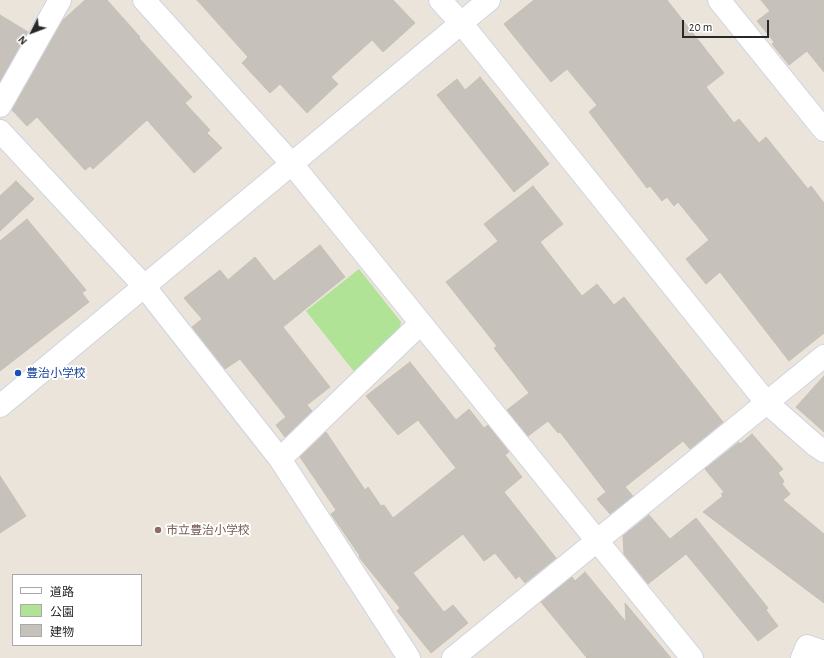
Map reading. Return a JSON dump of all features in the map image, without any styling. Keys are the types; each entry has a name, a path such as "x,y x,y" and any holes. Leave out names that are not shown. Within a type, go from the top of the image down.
{"street":[{"path":"0,106 60,0"},
{"path":"144,0 292,164 692,658"},
{"path":"440,0 462,24 766,402 815,445 824,451"},
{"path":"0,406 462,24 489,0"},
{"path":"719,0 824,130"},
{"path":"0,131 144,286 280,459 409,658"},
{"path":"280,459 421,323"},
{"path":"453,658 824,356"},
{"path":"802,658 807,646 824,652"}],"green space":[{"path":"359,269 401,322 399,332 356,374 306,311"}],"building":[{"path":"85,0 107,0 192,97 185,103 210,130 207,133 222,148 194,173 147,120 93,169 90,166 85,170 37,117 27,126 12,110 63,20"},
{"path":"197,0 393,0 415,23 383,52 372,40 331,77 338,84 307,113 280,84 270,93 242,63 248,57"},
{"path":"534,0 667,0 724,73 706,87 734,123 739,119 759,143 766,137 808,189 811,186 824,203 824,333 789,361 720,272 706,284 686,259 709,240 678,202 674,206 667,197 662,201 650,186 647,188 589,112 597,105 567,69 551,82 504,24"},
{"path":"761,0 824,0 824,72 807,51 789,65 772,44 774,42 757,21 770,11"},
{"path":"0,15 28,32 0,81"},
{"path":"480,77 549,164 514,192 437,95 457,79 465,90"},
{"path":"16,181 34,199 0,231 0,196"},
{"path":"533,186 563,224 540,242 582,296 597,284 614,305 624,297 723,422 690,449 683,441 625,487 633,496 610,514 597,499 606,492 560,432 558,433 548,421 528,436 507,410 529,393 494,348 497,346 446,282 498,241 484,224"},
{"path":"27,219 86,290 82,293 89,302 0,371 0,241"},
{"path":"320,245 345,277 283,327 330,387 307,405 312,411 285,437 276,425 286,417 240,359 225,369 192,327 202,319 184,298 220,270 228,280 255,257 274,281"},
{"path":"410,362 456,420 469,409 484,428 488,425 509,452 505,455 522,477 504,492 556,558 525,583 519,576 516,579 495,553 484,561 463,534 413,573 444,612 453,605 468,623 431,653 397,611 400,608 359,557 360,556 331,514 336,510 300,457 326,432 365,490 368,487 381,506 384,505 393,518 456,468 418,420 398,435 366,396"},
{"path":"824,376 824,432 796,407"},
{"path":"752,434 783,469 778,473 784,481 782,484 790,494 783,500 824,534 824,603 703,512 723,496 721,494 724,492 705,469 739,442 740,444"},
{"path":"0,476 26,516 0,533"},
{"path":"649,515 670,539 696,518 768,608 766,610 778,626 758,641 686,554 648,584 624,554 623,536"},
{"path":"585,572 626,622 625,603 671,658 587,658 541,602 572,577 575,581"}],"place":[{"name":"豊治小学校","path":"18,373"},
{"name":"市立豊治小学校","path":"158,530"}]}
